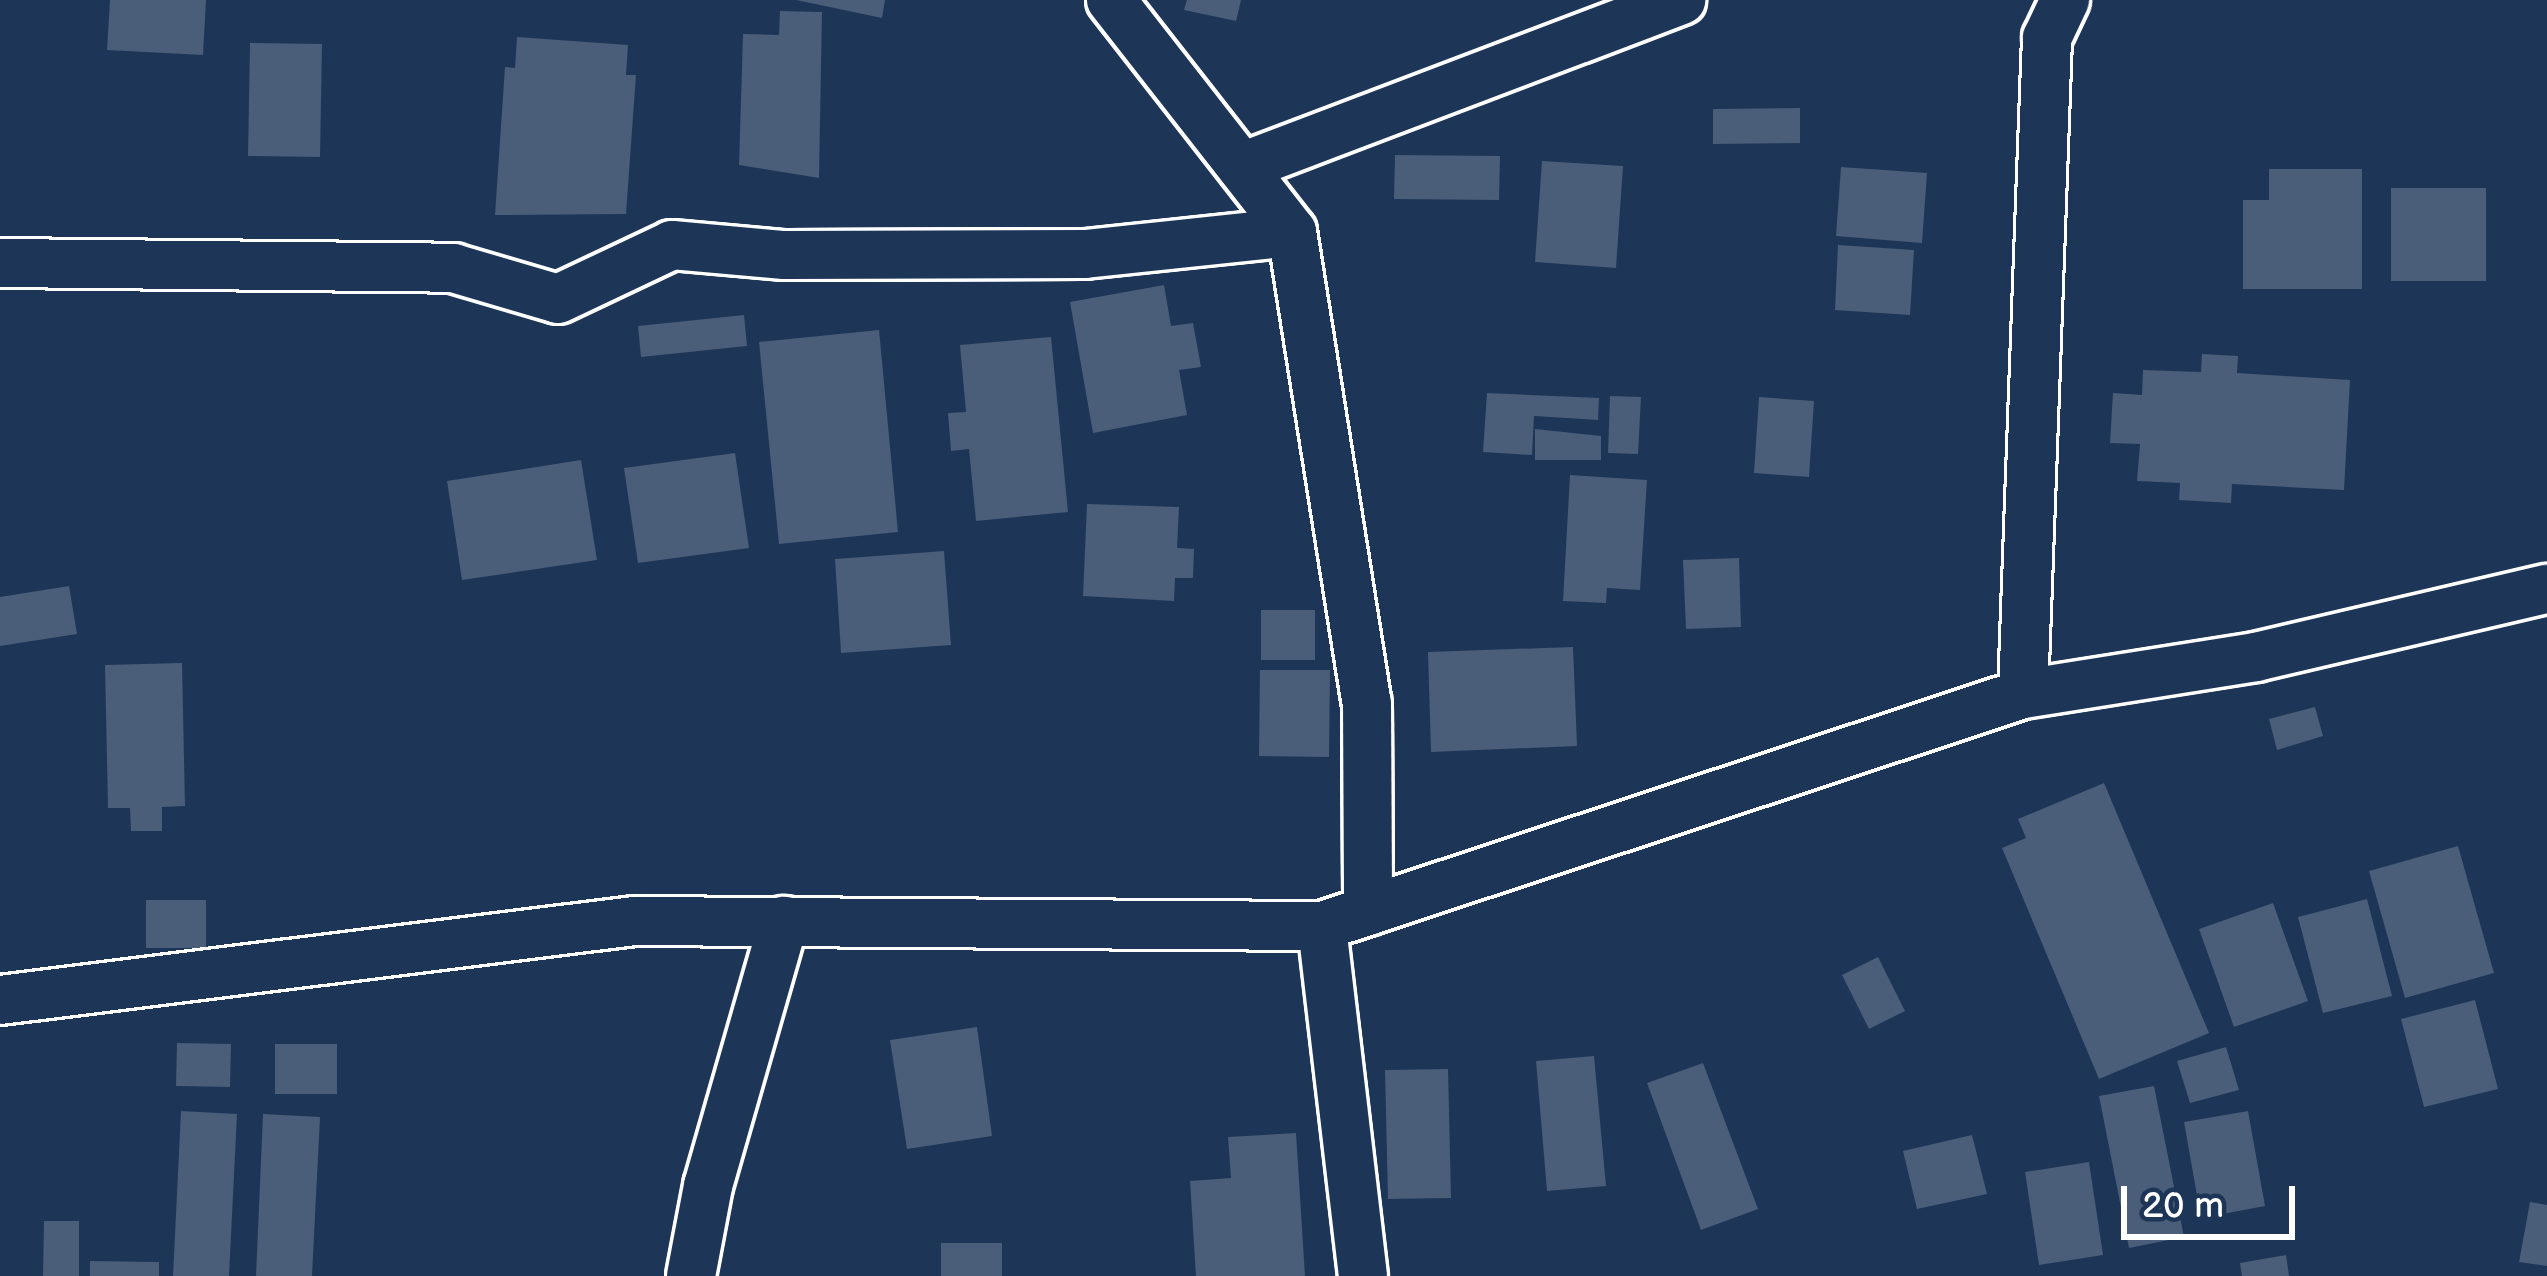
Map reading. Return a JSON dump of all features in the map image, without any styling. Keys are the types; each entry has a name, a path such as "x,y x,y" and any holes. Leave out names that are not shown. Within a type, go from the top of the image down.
{"street":[{"path":"1111,0 1292,232 1367,703 1368,910"},
{"path":"1242,166 1681,0"},
{"path":"2023,694 2047,38 2065,0"},
{"path":"0,263 453,268 558,299 672,245 785,255 1085,254 1292,232"},
{"path":"0,1000 634,921 1322,926 2023,694 2256,657 2547,589"},
{"path":"691,1276 708,1186 784,921"},
{"path":"1322,926 1363,1276"}],"building":[{"path":"110,0 206,0 203,55 107,50"},
{"path":"796,0 885,0 882,18"},
{"path":"1187,0 1241,0 1236,21 1184,10"},
{"path":"780,11 822,12 819,178 739,165 743,34 779,35"},
{"path":"517,37 628,45 626,75 636,75 626,214 495,215 505,67 515,68"},
{"path":"250,43 322,44 320,157 248,156"},
{"path":"1800,108 1800,143 1713,144 1713,109"},
{"path":"1395,155 1500,156 1499,200 1394,199"},
{"path":"1542,161 1623,166 1616,268 1535,262"},
{"path":"1841,167 1927,173 1922,243 1836,236"},
{"path":"2269,169 2362,169 2362,289 2243,289 2243,200 2269,200"},
{"path":"2391,188 2486,188 2486,281 2391,281"},
{"path":"1838,245 1914,250 1910,315 1835,310"},
{"path":"1164,285 1171,326 1193,323 1201,367 1179,370 1187,415 1093,433 1070,302"},
{"path":"744,315 747,346 641,357 638,326"},
{"path":"879,330 898,532 779,544 759,342"},
{"path":"1051,337 1068,512 976,521 969,449 951,451 948,413 966,412 960,345"},
{"path":"2202,354 2238,356 2237,373 2350,380 2344,490 2232,484 2231,503 2179,500 2180,483 2137,481 2140,444 2110,443 2113,393 2142,395 2143,370 2201,372"},
{"path":"1487,393 1599,398 1598,420 1534,416 1532,455 1483,452"},
{"path":"1610,396 1641,397 1638,454 1608,453"},
{"path":"1759,397 1814,401 1809,477 1754,473"},
{"path":"1535,429 1601,436 1601,460 1535,460"},
{"path":"735,453 749,548 638,563 624,468"},
{"path":"581,460 597,560 462,580 447,481"},
{"path":"1570,475 1647,480 1640,590 1607,588 1606,603 1563,601"},
{"path":"1087,504 1179,507 1177,548 1194,549 1193,578 1175,578 1174,601 1083,596"},
{"path":"944,551 951,645 841,653 835,559"},
{"path":"1739,558 1741,627 1686,629 1683,560"},
{"path":"69,586 77,634 0,646 0,597"},
{"path":"1261,610 1315,610 1315,660 1261,660"},
{"path":"1573,647 1577,746 1431,752 1428,652"},
{"path":"182,663 185,806 162,807 162,831 131,831 130,808 108,808 105,665"},
{"path":"1260,670 1330,670 1329,757 1259,756"},
{"path":"2315,707 2323,736 2277,750 2269,719"},
{"path":"2104,783 2209,1033 2099,1079 2002,848 2026,838 2018,819"},
{"path":"2458,846 2494,973 2405,998 2369,871"},
{"path":"2367,899 2392,996 2323,1013 2298,917"},
{"path":"146,900 206,900 206,948 146,948"},
{"path":"2273,903 2308,1001 2234,1027 2199,929"},
{"path":"1878,957 1905,1011 1869,1029 1842,975"},
{"path":"2475,1000 2498,1089 2424,1107 2401,1019"},
{"path":"977,1027 992,1136 907,1149 890,1040"},
{"path":"177,1043 231,1044 230,1087 176,1086"},
{"path":"275,1044 337,1044 337,1094 275,1094"},
{"path":"2226,1047 2239,1090 2190,1103 2177,1061"},
{"path":"1594,1056 1606,1186 1547,1191 1536,1061"},
{"path":"1703,1063 1758,1209 1701,1230 1647,1083"},
{"path":"1448,1069 1451,1198 1388,1199 1385,1070"},
{"path":"2154,1086 2184,1237 2129,1248 2099,1096"},
{"path":"181,1111 237,1114 229,1276 173,1276"},
{"path":"2248,1111 2265,1206 2201,1218 2184,1122"},
{"path":"263,1114 320,1117 312,1276 256,1276"},
{"path":"1296,1133 1305,1276 1196,1276 1190,1181 1231,1178 1228,1137"},
{"path":"1972,1135 1987,1194 1917,1209 1903,1151"},
{"path":"2089,1162 2103,1255 2039,1265 2025,1172"},
{"path":"2530,1202 2547,1205 2547,1266 2519,1262"},
{"path":"44,1221 79,1221 79,1276 43,1276"},
{"path":"941,1243 1002,1243 1002,1276 941,1276"},
{"path":"2286,1255 2289,1276 2242,1276 2240,1263"},
{"path":"90,1261 159,1262 159,1276 90,1276"}]}
